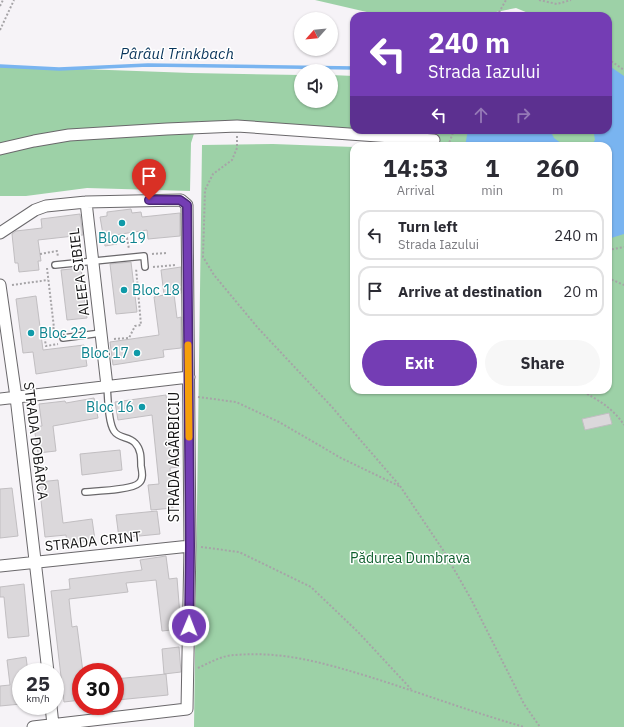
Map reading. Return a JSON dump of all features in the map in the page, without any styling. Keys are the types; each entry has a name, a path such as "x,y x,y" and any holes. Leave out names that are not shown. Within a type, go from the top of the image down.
{"street":[{"path":"0,149 69,135 237,126 434,140"},
{"name":"STRADA AGÂRBICIU","path":"53,725 187,709 190,546 187,205 180,200 86,202"},
{"path":"0,233 35,210 46,206 86,202"},
{"name":"ALEEA SIBIEL","path":"86,202 107,386"},
{"name":"STRADA DOBÂRCA","path":"0,285 16,397 47,663"},
{"path":"0,399 189,377"},
{"name":"STRADA CRINT","path":"0,566 190,546"},
{"path":"33,727 53,725 52,715"}],"lane":[{"path":"56,263 144,256 145,267"},
{"path":"60,338 101,333"},
{"name":"ALEEA SIBIEL","path":"85,492 129,487 139,483 142,477 140,450 134,442 127,438 118,436 113,430 107,386"}],"path":[{"path":"0,6 2,0"},
{"path":"0,30 14,0"},
{"path":"499,12 506,0"},
{"path":"539,0 557,4 571,0"},
{"path":"612,62 624,70"},
{"path":"237,126 237,148 232,160 212,174 205,190 203,257 214,275 258,328 332,407 400,486 443,550 471,599 524,704 540,727"},
{"path":"122,234 123,238 128,238 129,250"},
{"path":"612,249 624,247"},
{"path":"40,254 58,251 56,263"},
{"path":"46,262 54,328 43,329 46,346 58,344 60,338"},
{"path":"114,339 129,338 135,326 141,325 135,268 188,265"},
{"path":"12,285 48,280"},
{"path":"612,280 624,285"},
{"path":"587,394 613,411 624,425"},
{"path":"189,396 236,402 279,422 341,458 400,486"},
{"path":"190,546 239,552 311,587 358,632 412,690"},
{"path":"188,673 209,663 234,654 286,655 323,662 524,727"}],"green space":[{"name":"Pădurea Dumbrava","path":"315,0 624,0 624,727 194,727 202,145 273,144 350,147 350,394 612,394 612,142 434,142 437,134 612,134 612,12 526,12 516,8 496,12 367,12"},
{"path":"0,66 191,73 294,75 294,108 338,108 338,75 350,76 350,129 198,121 191,143 190,191 87,188 26,196 0,196"}],"water":[{"path":"612,68 624,76 624,234 612,238 612,142 594,142 595,140 594,134 612,134"},
{"path":"467,134 552,134 554,138 560,142 466,142"}],"building":[{"path":"131,209 132,213 141,212 142,217 180,213 180,236 148,239 147,230 115,235 117,244 105,246 100,217 107,216 107,212"},
{"path":"80,214 83,235 38,240 41,261 38,261 39,270 19,272 18,263 15,263 12,234 16,231 42,228 41,219"},
{"name":"Bloc 18","path":"131,262 137,312 116,314 110,264"},
{"path":"181,267 181,293 174,294 177,318 181,317 181,348 163,350 164,357 113,365 110,342 159,335 154,297 164,295 161,270"},
{"path":"81,268 87,318 67,320 61,270"},
{"name":"Bloc 22","path":"36,296 43,350 84,345 87,366 36,374 33,352 23,353 16,299"},
{"path":"166,395 169,417 174,416 179,467 170,468 173,508 151,510 148,485 159,484 152,415 118,420 115,402"},
{"path":"94,398 98,418 53,426 56,451 38,453 34,427 42,426 39,404 65,401 66,403"},
{"path":"609,413 612,424 585,430 582,419"},
{"path":"120,450 122,470 82,475 80,454"},
{"path":"58,480 63,523 92,519 95,540 67,544 66,535 45,537 39,482"},
{"path":"12,488 18,536 0,538 0,489"},
{"path":"157,511 160,534 119,538 116,515"},
{"path":"166,556 169,579 177,578 181,629 162,631 156,580 126,583 128,592 69,599 72,627 77,626 82,663 72,663 72,701 64,702 64,663 59,663 51,591 70,589 69,579 142,570 140,560"},
{"path":"24,584 29,636 8,638 4,597 0,597 0,587"},
{"path":"179,647 181,672 164,674 162,649"},
{"path":"26,657 27,663 12,663 12,705 0,706 0,686 10,685 7,660"},
{"path":"166,674 168,695 124,699 124,678"}],"waterway":[{"name":"Pârâul Trinkbach","path":"0,66 59,69 148,65 350,68"}],"slow traffic":[{"path":"188,345 189,437"}],"place":[{"name":"Bloc 19","path":"122,223"},
{"name":"Bloc 18","path":"124,290"},
{"name":"Bloc 22","path":"31,333"},
{"name":"Bloc 17","path":"137,353"},
{"name":"Bloc 16","path":"142,407"}],"route":[{"path":"149,200 180,200 185,202 187,205 190,546 189,626"}]}
